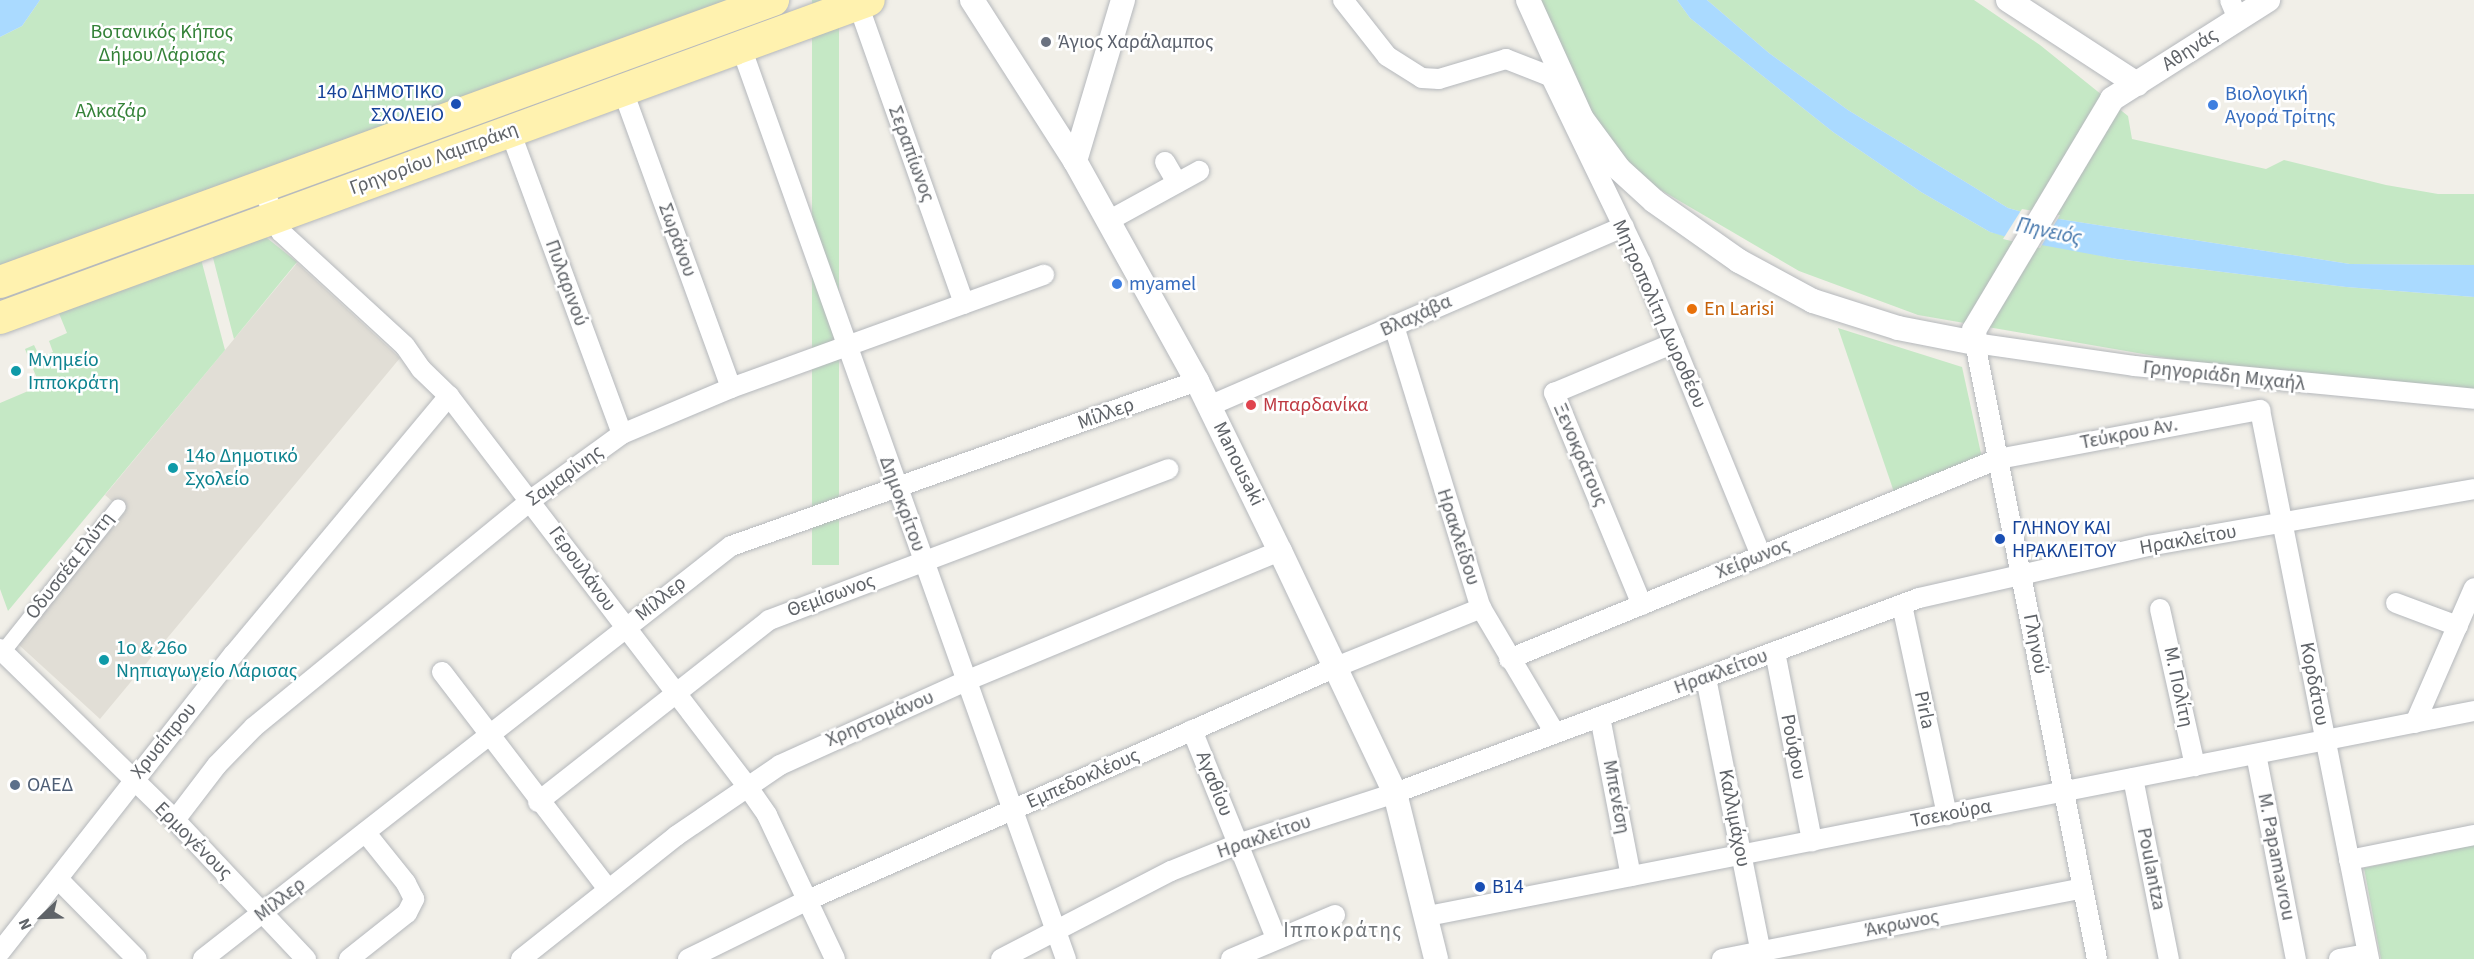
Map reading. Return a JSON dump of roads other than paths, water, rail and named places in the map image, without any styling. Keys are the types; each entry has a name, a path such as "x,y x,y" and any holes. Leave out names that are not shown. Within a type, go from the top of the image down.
{"main road":[{"name":"Γρηγορίου Λαμπράκη","path":"0,282 773,0"},
{"name":"Γρηγορίου Λαμπράκη","path":"0,318 864,2"}],"street":[{"name":"Manousaki","path":"972,0 1075,161 1197,381 1280,551 1395,793 1428,916 1436,959"},
{"path":"1075,161 1123,0"},
{"path":"1343,0 1388,56 1422,78 1438,78 1506,59 1556,78"},
{"name":"Μητροπολίτη Δωροθέου","path":"1528,0 1556,78 1624,226 1761,556"},
{"path":"2008,0 2137,84"},
{"name":"Αθηνάς","path":"1975,336 2112,99 2137,84 2234,9 2268,0"},
{"name":"Σεραπίωνος","path":"864,2 964,304"},
{"name":"Δημοκρίτου","path":"741,47 896,489 1066,959"},
{"name":"Μητροπολίτη Δωροθέου","path":"1556,78 1592,134 1628,179 1739,261 1789,290 1829,307 1898,328 1975,336"},
{"name":"Σωράνου","path":"623,91 731,388"},
{"name":"Πυλαρινού","path":"510,132 622,434"},
{"path":"1165,162 1177,183"},
{"path":"1108,221 1199,171"},
{"name":"Γερουλάνου","path":"262,186 274,218 291,243 405,346 421,369 449,396 531,500 747,786 767,815 835,959"},
{"name":"Βλαχάβα","path":"1209,406 1624,226"},
{"name":"Σαμαρίνης","path":"175,820 244,735 531,500 622,434 731,388 1044,274"},
{"name":"Ηρακλείδου","path":"1394,326 1481,608 1509,659 1555,733"},
{"name":"Γρηγοριάδη Μιχαήλ","path":"1975,336 2134,366 2474,399"},
{"name":"Γληνού","path":"1975,336 2097,959"},
{"name":"Ξενοκράτους","path":"1642,605 1554,393 1674,343"},
{"name":"Μίλλερ","path":"203,959 738,542 896,489 1197,381"},
{"name":"Χρυσίπpου","path":"0,952 132,781 449,396"},
{"name":"Τεύκρου Αν.","path":"1998,459 2260,410"},
{"name":"Κορδάτου","path":"2260,410 2368,956"},
{"name":"Χείρωνος","path":"1509,659 1998,459"},
{"name":"Θεμίσωνος","path":"538,802 769,620 1168,469"},
{"name":"Ηρακλείτου","path":"1001,959 1055,929 1171,871 1238,844 1395,793 1902,605 2148,546 2474,489"},
{"name":"Οδυσσέα Ελύτη","path":"1,652 118,506"},
{"name":"Χρηστομάνου","path":"521,959 608,889 747,786 820,744 1280,551"},
{"path":"2415,723 2472,597"},
{"path":"2396,603 2458,626"},
{"name":"Pirla","path":"1902,605 1947,815"},
{"name":"Εμπεδοκλέους","path":"699,956 808,900 1336,667 1481,608"},
{"name":"Μ. Πολίτη","path":"2160,609 2195,766"},
{"name":"Ερμογένους","path":"1,652 132,781 175,820 306,959"},
{"name":"Ρούφου","path":"1774,652 1812,841"},
{"path":"442,672 538,802 608,889"},
{"name":"Καλλιμάχου","path":"1706,678 1761,955"},
{"name":"Τσεκούρα","path":"1428,916 2474,711"},
{"name":"Μπενέση","path":"1600,717 1631,876"},
{"name":"Αγαθίου","path":"1192,730 1276,938"},
{"name":"M. Papamavrou","path":"2256,754 2296,959"},
{"name":"Poulantza","path":"2133,778 2169,959"},
{"path":"349,959 407,913 414,899 406,883 365,832"},
{"path":"2349,860 2474,836"},
{"path":"58,879 136,959"},
{"name":"Άκρωνος","path":"1722,959 1761,955 2083,888"},
{"path":"1231,959 1276,938 1335,915"},
{"path":"2339,959 2368,956"}],"water":[{"path":"0,0 40,0 22,26 0,37"},
{"name":"Πηνειός","path":"1677,0 1707,0 1769,53 1848,110 2008,208 2033,215 2350,264 2474,265 2474,297 2346,287 2117,259 2020,241 1990,232 1921,192 1833,132 1690,18"}],"place":[{"name":"Άγιος Χαράλαμπος","path":"1046,42"},
{"name":"14ο ΔΗΜΟΤΙΚΟ ΣΧΟΛΕΙΟ","path":"456,104"},
{"name":"Βιολογική Αγορά Τρίτης","path":"2213,105"},
{"name":"myamel","path":"1117,284"},
{"name":"En Larisi","path":"1692,309"},
{"name":"Μνημείο Ιπποκράτη","path":"16,371"},
{"name":"Μπαρδανίκα","path":"1251,405"},
{"name":"14ο Δημοτικό Σχολείο","path":"173,468"},
{"name":"ΓΛΗΝΟΥ ΚΑΙ ΗΡΑΚΛΕΙΤΟΥ","path":"2000,539"},
{"name":"1ο & 26ο Νηπιαγωγείο Λάρισας","path":"104,660"},
{"name":"ΟΑΕΔ","path":"15,785"},
{"name":"Β14","path":"1480,887"}],"district":[{"name":"Ιπποκράτης","path":"1343,930"}],"park label":[{"name":"Βοτανικός Κήπος Δήμου Λάρισας","path":"162,44"},
{"name":"Αλκαζάρ","path":"111,111"}]}
